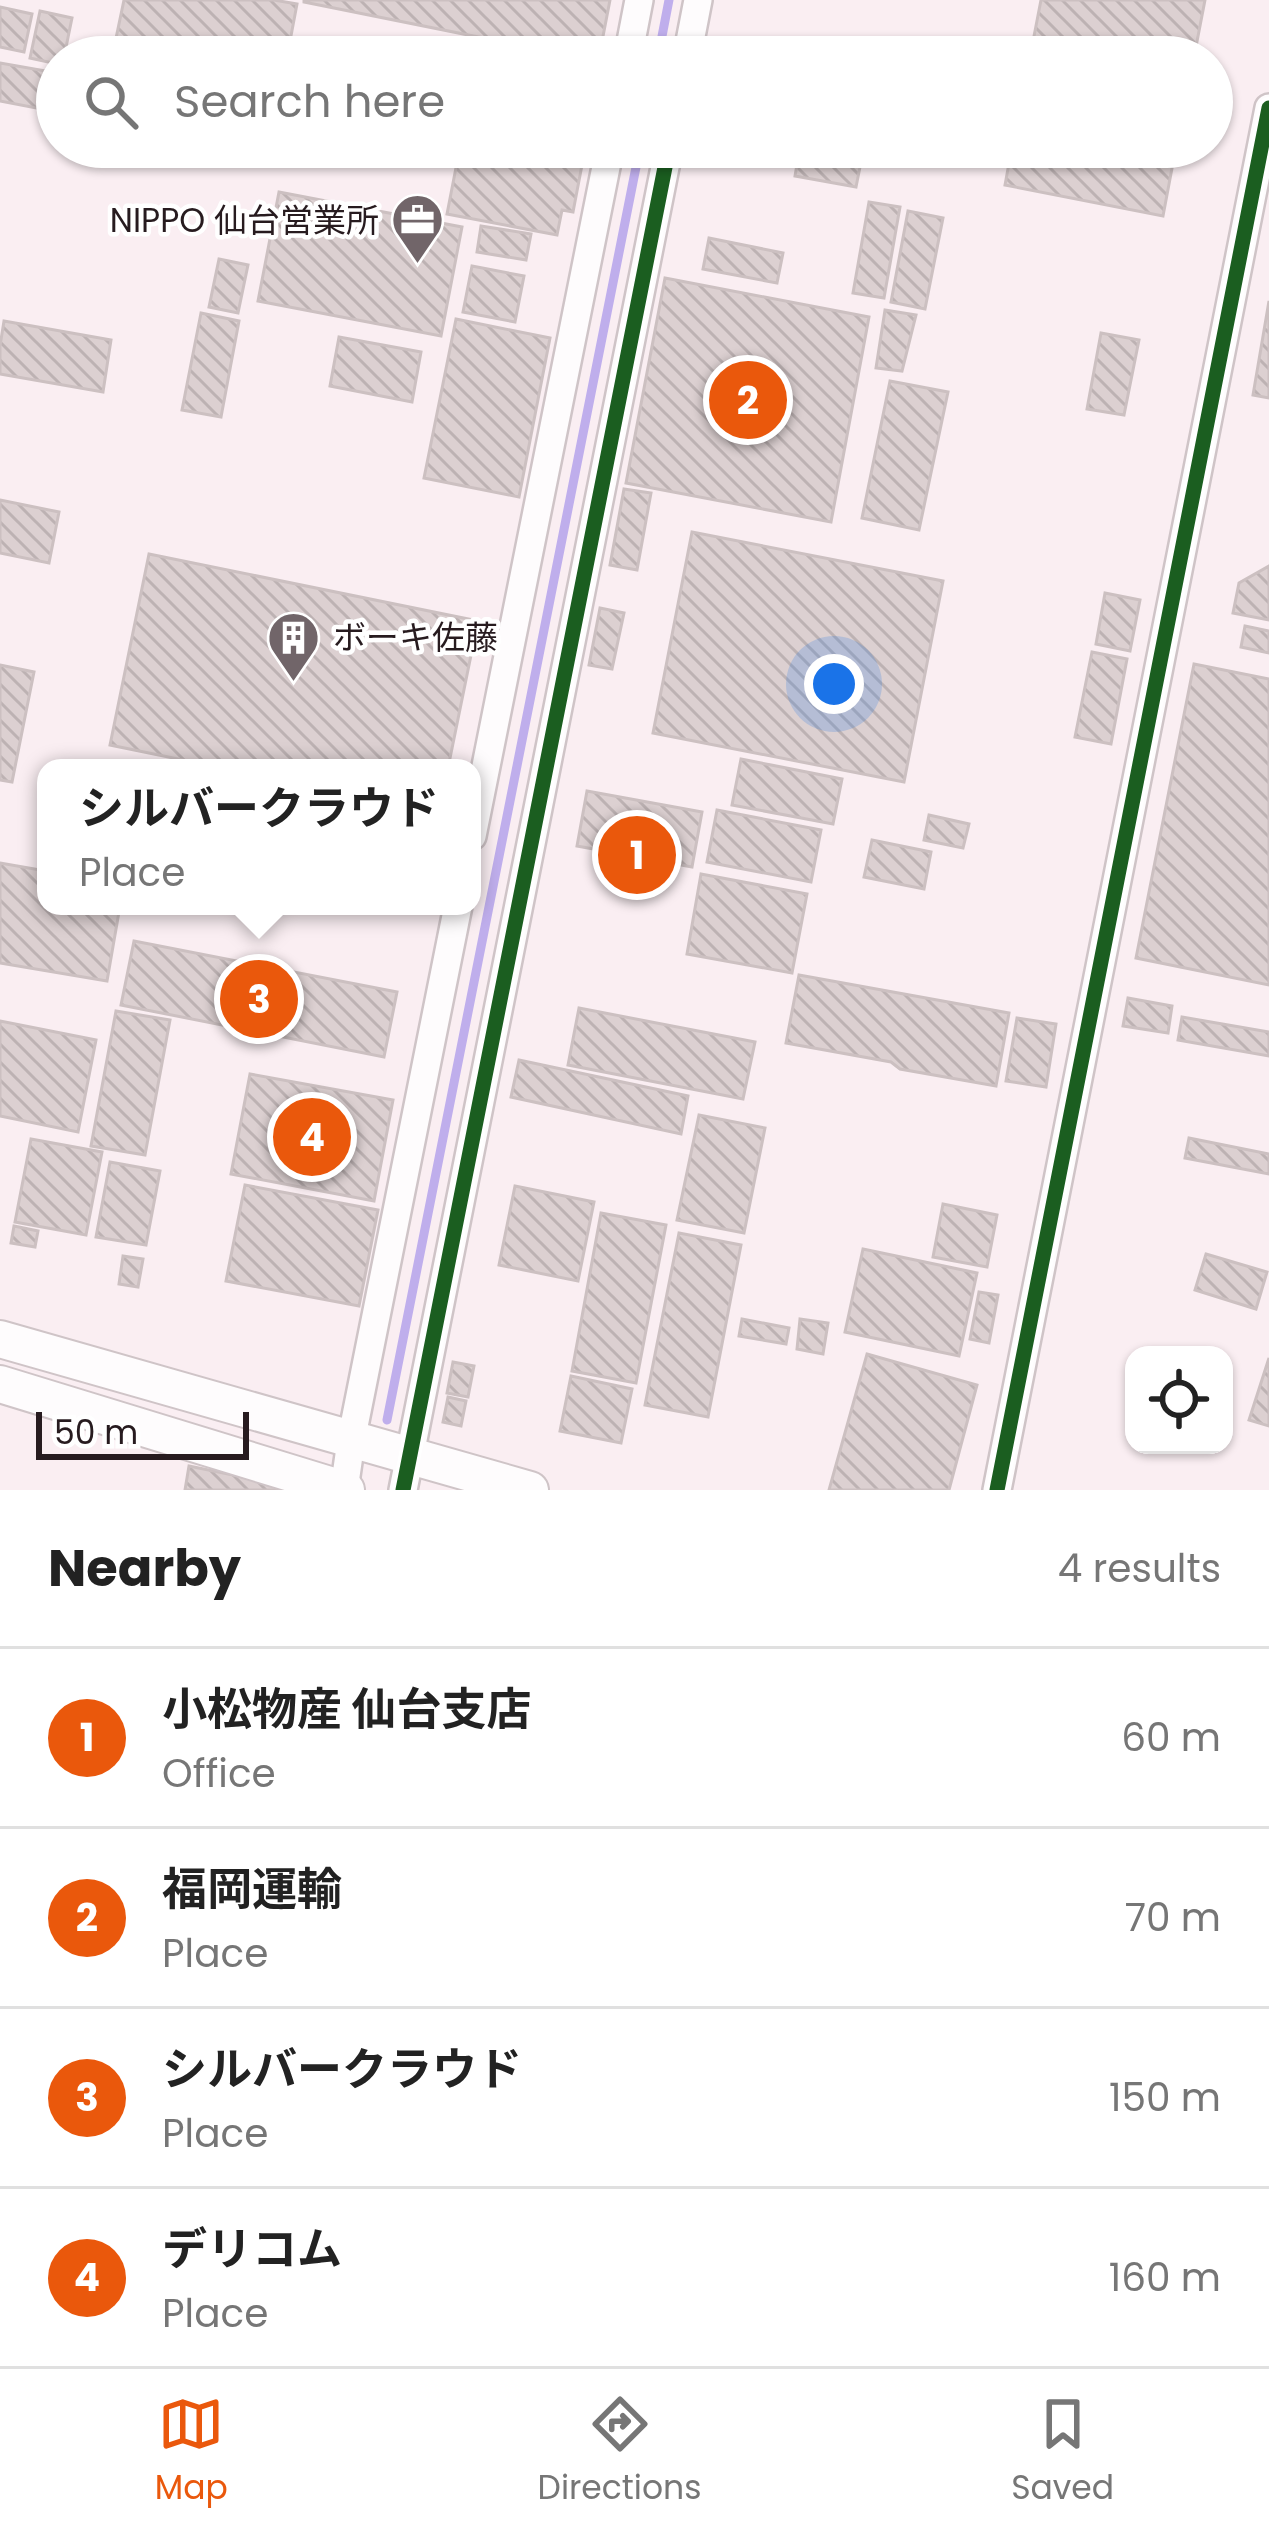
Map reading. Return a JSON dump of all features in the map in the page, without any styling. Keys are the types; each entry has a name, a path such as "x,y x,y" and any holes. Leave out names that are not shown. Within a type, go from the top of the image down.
{"street":[{"path":"632,36 639,0"},
{"path":"691,36 698,0"},
{"path":"997,1490 1269,108"},
{"path":"481,791 606,168"},
{"path":"406,1474 665,168"},
{"path":"0,1384 345,1490 456,915"},
{"path":"0,1339 351,1441 406,1474 530,1490"}],"building":[{"path":"124,0 297,4 291,36 116,36"},
{"path":"610,0 603,36 473,36 304,2"},
{"path":"1041,0 1205,0 1198,36 1034,36"},
{"path":"0,7 32,14 24,52 0,47"},
{"path":"40,11 72,18 68,36 36,36 36,59 30,58"},
{"path":"0,63 36,69 36,108 0,101"},
{"path":"456,168 581,168 573,212 562,210 557,235 447,214"},
{"path":"796,168 860,168 856,187 795,176"},
{"path":"1008,168 1172,168 1163,216 1005,185"},
{"path":"279,192 462,227 441,336 258,301"},
{"path":"869,202 900,207 884,298 853,293"},
{"path":"908,211 943,218 925,309 891,302"},
{"path":"481,226 531,234 526,260 477,252"},
{"path":"709,238 783,253 777,283 703,269"},
{"path":"219,259 248,265 238,313 209,307"},
{"path":"472,266 524,276 515,322 463,312"},
{"path":"665,278 869,317 831,522 626,483"},
{"path":"1269,301 1269,398 1253,395"},
{"path":"885,310 916,315 902,371 876,368"},
{"path":"201,313 239,321 221,417 182,410"},
{"path":"456,319 550,338 519,497 424,478"},
{"path":"4,321 111,340 103,392 0,374"},
{"path":"1101,333 1139,340 1124,415 1087,409"},
{"path":"339,337 421,352 412,402 330,386"},
{"path":"890,381 948,392 919,530 862,518"},
{"path":"624,489 651,493 637,570 610,565"},
{"path":"0,500 59,512 49,563 0,553"},
{"path":"692,532 943,581 904,782 653,733"},
{"name":"ボーキ佐藤","path":"149,554 478,621 450,759 178,759 110,745"},
{"path":"1269,566 1269,620 1233,613 1239,583"},
{"path":"1105,593 1140,600 1130,651 1096,644"},
{"path":"600,608 624,613 612,669 589,665"},
{"path":"1245,626 1269,631 1269,653 1241,647"},
{"path":"1092,652 1127,659 1111,744 1075,737"},
{"path":"1194,664 1269,679 1269,985 1136,958"},
{"path":"0,665 34,672 12,782 0,780"},
{"path":"741,759 842,779 833,824 732,805"},
{"path":"587,791 702,812 692,867 577,846"},
{"path":"717,810 821,830 811,882 707,862"},
{"path":"929,815 969,824 963,848 924,840"},
{"path":"872,840 931,852 924,889 864,877"},
{"path":"0,863 37,869 37,915 118,915 107,981 0,963"},
{"path":"701,874 807,894 792,973 687,954"},
{"path":"134,941 397,992 384,1057 121,1005"},
{"path":"799,975 1009,1013 996,1086 786,1043"},
{"path":"1128,998 1172,1006 1168,1033 1123,1026"},
{"path":"579,1008 755,1042 743,1099 568,1065"},
{"path":"116,1011 170,1020 145,1155 91,1146"},
{"path":"1182,1017 1269,1032 1269,1056 1178,1040"},
{"path":"1017,1018 1056,1024 1046,1087 1006,1081"},
{"path":"0,1021 96,1040 78,1132 0,1116"},
{"path":"519,1060 688,1096 681,1134 511,1097"},
{"path":"250,1074 393,1100 374,1201 231,1174"},
{"path":"699,1115 765,1128 744,1233 677,1220"},
{"path":"1189,1138 1269,1154 1269,1174 1185,1158"},
{"path":"31,1139 102,1152 86,1235 15,1222"},
{"path":"110,1162 160,1171 146,1245 96,1237"},
{"path":"245,1185 378,1210 359,1306 226,1281"},
{"path":"515,1186 594,1202 578,1281 499,1265"},
{"path":"943,1204 997,1215 987,1267 933,1257"},
{"path":"601,1213 666,1225 636,1383 572,1371"},
{"path":"14,1226 38,1231 35,1247 11,1243"},
{"path":"679,1233 741,1245 708,1417 645,1405"},
{"path":"863,1249 977,1273 959,1356 845,1332"},
{"path":"1206,1254 1267,1272 1256,1309 1195,1290"},
{"path":"123,1256 143,1259 138,1287 119,1284"},
{"path":"979,1292 998,1295 989,1343 970,1339"},
{"path":"742,1319 789,1328 786,1344 739,1336"},
{"path":"800,1319 828,1323 823,1354 797,1349"},
{"path":"867,1354 977,1385 949,1490 829,1490"},
{"path":"1269,1358 1269,1426 1249,1420"},
{"path":"453,1362 474,1366 468,1397 447,1393"},
{"path":"571,1376 632,1389 621,1443 560,1431"},
{"path":"448,1397 466,1401 461,1426 443,1422"},
{"path":"189,1466 306,1490 185,1490"}],"waterway":[{"path":"662,36 669,0"},
{"path":"387,1420 636,168"}],"cycle path":[{"path":"997,1490 1269,108"},
{"path":"403,1490 665,168"}],"place":[{"name":"NIPPO 仙台営業所","path":"418,266"},
{"name":"福岡運輸","path":"748,400"},
{"name":"ボーキ佐藤","path":"294,683"},
{"name":"小松物産 仙台支店","path":"637,855"},
{"name":"シルバークラウド","path":"259,999"},
{"name":"デリコム","path":"312,1137"}]}
